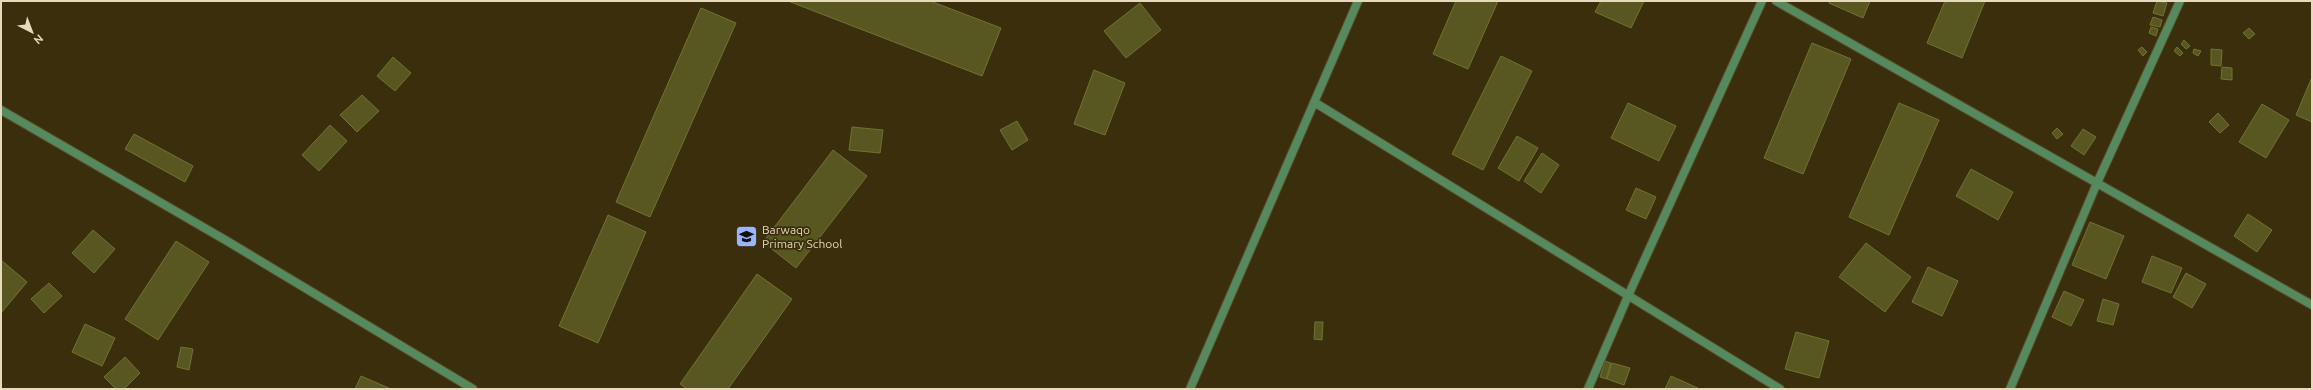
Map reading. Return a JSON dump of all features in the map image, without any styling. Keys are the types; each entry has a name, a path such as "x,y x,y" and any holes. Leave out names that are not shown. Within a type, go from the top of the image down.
{"street":[{"path":"1190,389 1358,1"},
{"path":"1588,389 1628,296 1762,1"},
{"path":"1776,1 2312,305"},
{"path":"2010,389 2097,182 2180,1"},
{"path":"1314,102 1780,389"},
{"path":"1,110 207,229 474,389"}],"building":[{"path":"788,1 930,1 1001,28 982,76"},
{"path":"1456,1 1498,1 1468,69 1433,54"},
{"path":"1601,1 1644,1 1631,28 1595,12"},
{"path":"1830,1 1870,1 1863,18 1829,3"},
{"path":"1945,1 1985,1 1962,58 1927,43"},
{"path":"2157,1 2167,3 2163,16 2153,13"},
{"path":"1140,3 1161,30 1126,58 1104,31"},
{"path":"701,8 736,23 650,217 616,202"},
{"path":"2153,17 2162,20 2160,27 2150,25"},
{"path":"2151,27 2158,29 2156,36 2149,33"},
{"path":"2249,28 2255,34 2249,39 2243,33"},
{"path":"2184,40 2190,46 2186,49 2181,44"},
{"path":"1812,43 1851,59 1803,174 1764,158"},
{"path":"2142,47 2147,52 2143,56 2138,50"},
{"path":"2177,47 2183,53 2180,56 2174,51"},
{"path":"2194,49 2201,51 2198,56 2193,53"},
{"path":"2211,49 2222,50 2221,66 2211,65"},
{"path":"1501,56 1532,71 1483,170 1452,154"},
{"path":"393,57 411,73 395,91 377,76"},
{"path":"2222,67 2232,68 2232,80 2221,79"},
{"path":"1094,70 1125,83 1105,135 1074,124"},
{"path":"2312,77 2312,122 2296,115"},
{"path":"362,95 379,111 357,132 340,115"},
{"path":"1628,103 1676,126 1659,161 1611,138"},
{"path":"1899,103 1939,120 1889,235 1849,217"},
{"path":"2262,104 2289,120 2266,158 2239,142"},
{"path":"2218,113 2229,125 2220,133 2209,122"},
{"path":"1017,121 1028,140 1012,150 1000,130"},
{"path":"330,125 347,141 319,171 302,155"},
{"path":"852,127 883,130 880,153 849,150"},
{"path":"2057,128 2063,134 2057,139 2052,133"},
{"path":"2083,129 2096,137 2084,155 2071,146"},
{"path":"134,134 193,166 185,182 125,149"},
{"path":"1517,136 1538,148 1519,181 1498,168"},
{"path":"833,150 867,176 796,268 763,242"},
{"path":"1542,153 1559,165 1541,193 1524,181"},
{"path":"1971,169 2013,192 1998,220 1956,196"},
{"path":"1636,188 1656,197 1646,219 1626,210"},
{"path":"2248,214 2272,230 2257,252 2234,236"},
{"path":"608,215 646,232 598,343 559,326"},
{"path":"2090,222 2124,236 2106,279 2072,265"},
{"path":"93,230 115,249 94,273 72,253"},
{"path":"176,241 209,262 158,340 125,319"},
{"path":"1866,243 1911,277 1885,312 1839,277"},
{"path":"2152,256 2182,268 2171,293 2142,282"},
{"path":"1,260 27,282 1,313"},
{"path":"1928,267 1958,281 1942,316 1912,302"},
{"path":"2186,273 2206,284 2192,308 2173,297"},
{"path":"757,274 792,299 728,389 687,389 680,384"},
{"path":"49,283 62,296 44,313 31,299"},
{"path":"2064,291 2084,300 2071,326 2052,317"},
{"path":"2103,299 2119,304 2113,325 2097,321"},
{"path":"1315,322 1323,322 1322,340 1314,339"},
{"path":"85,324 115,338 102,366 72,352"},
{"path":"1796,332 1829,341 1819,378 1785,369"},
{"path":"181,347 193,349 189,370 177,367"},
{"path":"125,357 140,373 124,389 116,389 104,377"},
{"path":"1605,361 1611,363 1606,379 1600,377"},
{"path":"1612,363 1630,368 1624,385 1607,379"},
{"path":"361,376 391,389 355,389"},
{"path":"1671,376 1700,389 1665,389"}],"place":[{"name":"Barwaqo Primary School","path":"746,236"}]}
